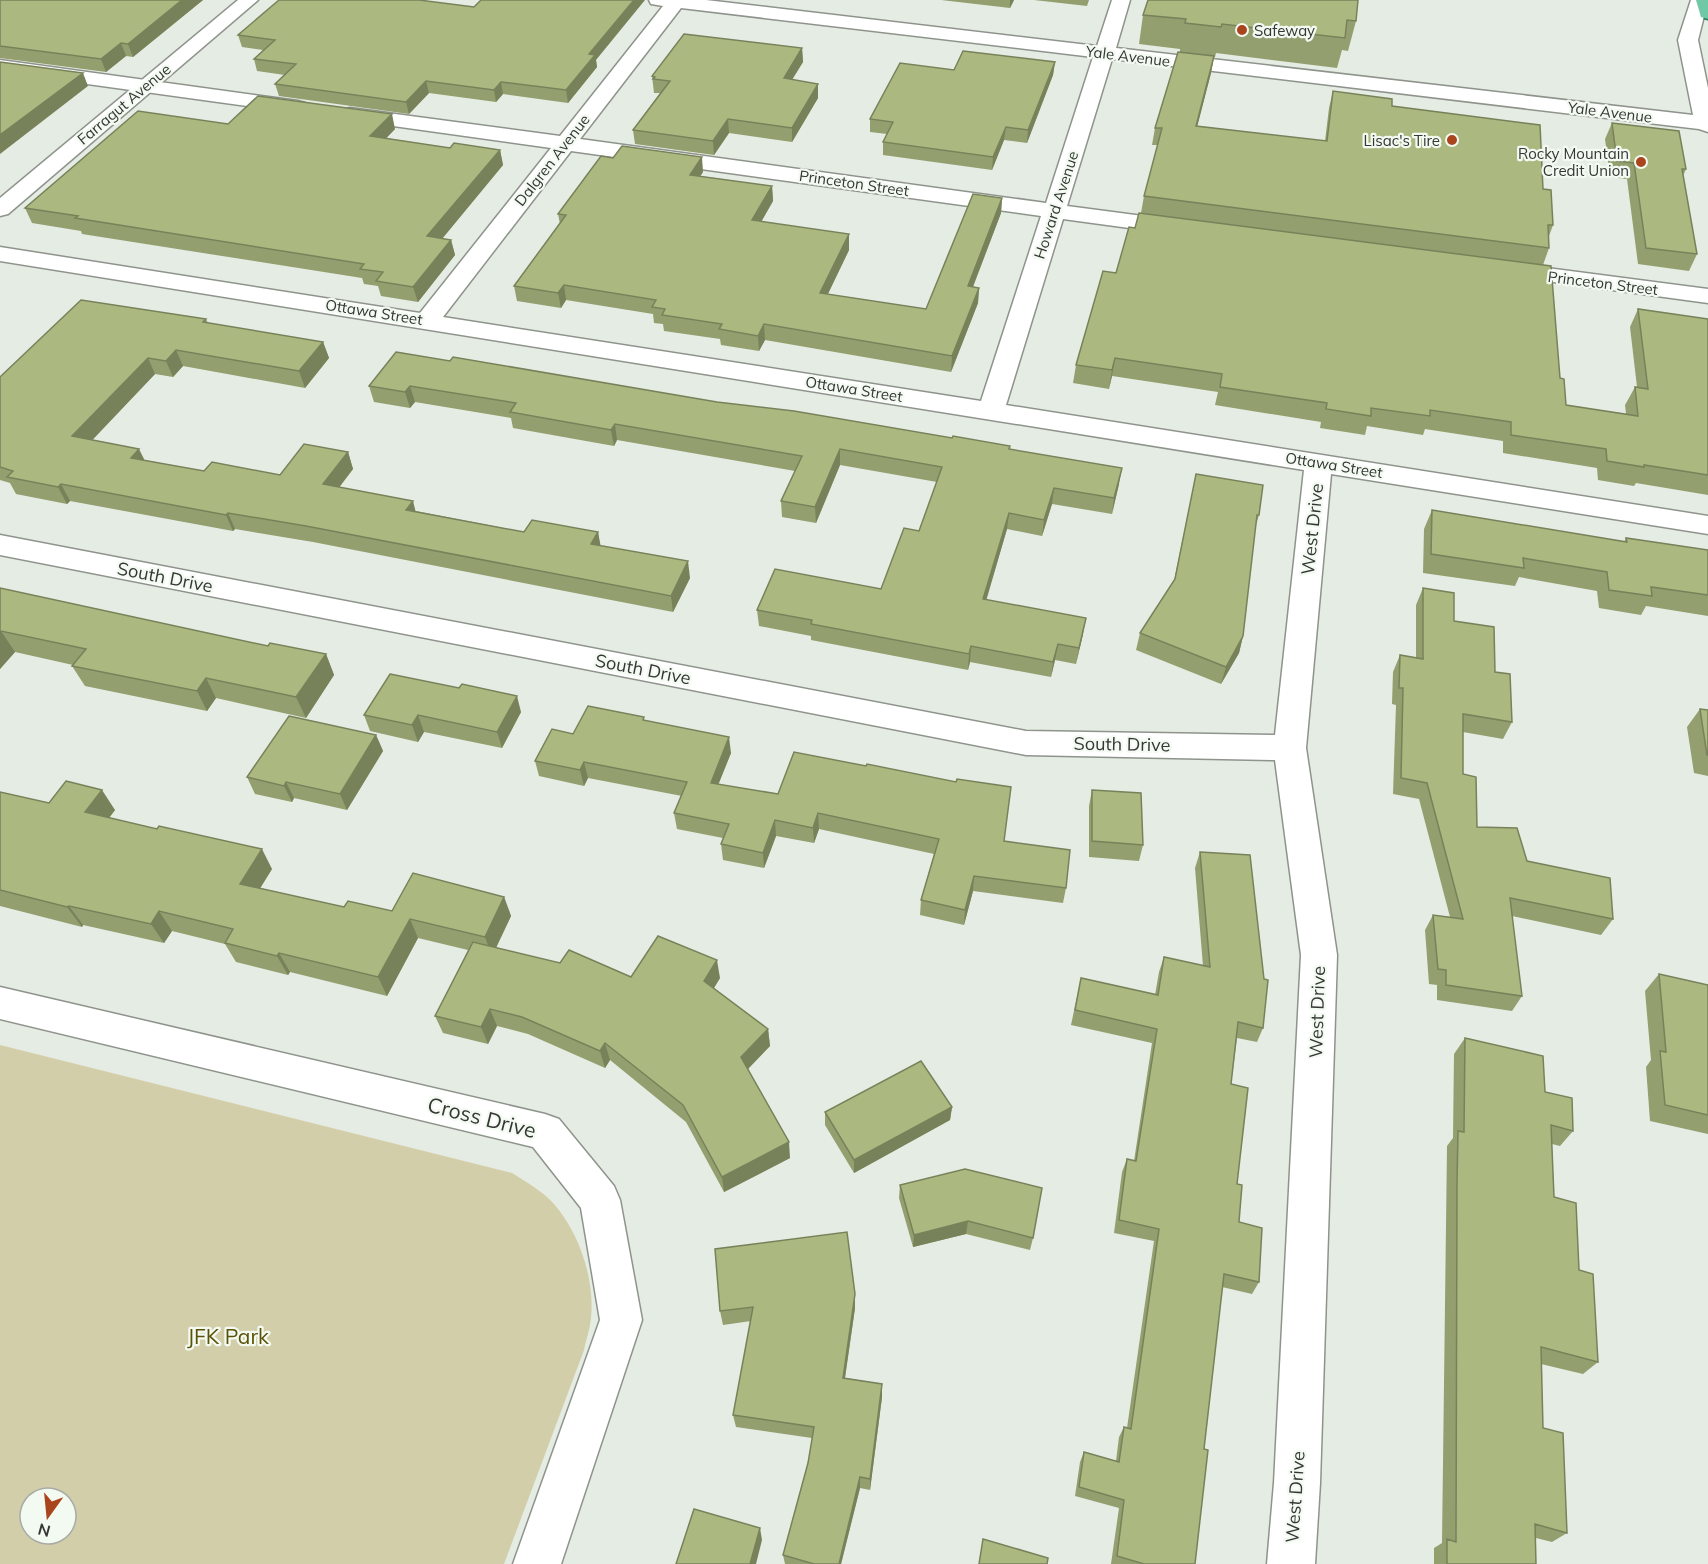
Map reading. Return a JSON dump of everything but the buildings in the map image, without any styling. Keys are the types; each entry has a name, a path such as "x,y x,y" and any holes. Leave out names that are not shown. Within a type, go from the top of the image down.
{"main road":[{"path":"1705,0 1708,13"}],"street":[{"name":"Farragut Avenue","path":"0,209 249,0"},
{"name":"Howard Avenue","path":"991,410 1121,0"},
{"path":"1700,0 1688,40 1707,125"},
{"name":"Yale Avenue","path":"670,1 1707,125"},
{"name":"Dalgren Avenue","path":"427,321 565,144 670,1"},
{"name":"Princeton Street","path":"0,66 1207,231"},
{"name":"Ottawa Street","path":"0,254 1708,525"},
{"name":"Princeton Street","path":"1489,268 1708,296"},
{"name":"West Drive","path":"1291,1564 1297,1483 1319,955 1290,748 1318,463"},
{"name":"South Drive","path":"0,545 1026,742 1290,748"},
{"name":"Cross Drive","path":"0,1004 545,1132 600,1200 621,1320 537,1564"}],"green space":[{"name":"JFK Park","path":"0,1045 512,1173 533,1186 553,1203 578,1242 588,1272 592,1303 590,1326 584,1350 504,1564 0,1564"}],"place":[{"name":"Safeway","path":"1242,30"},
{"name":"Lisac's Tire","path":"1452,140"},
{"name":"Rocky Mountain Credit Union","path":"1641,162"}]}
